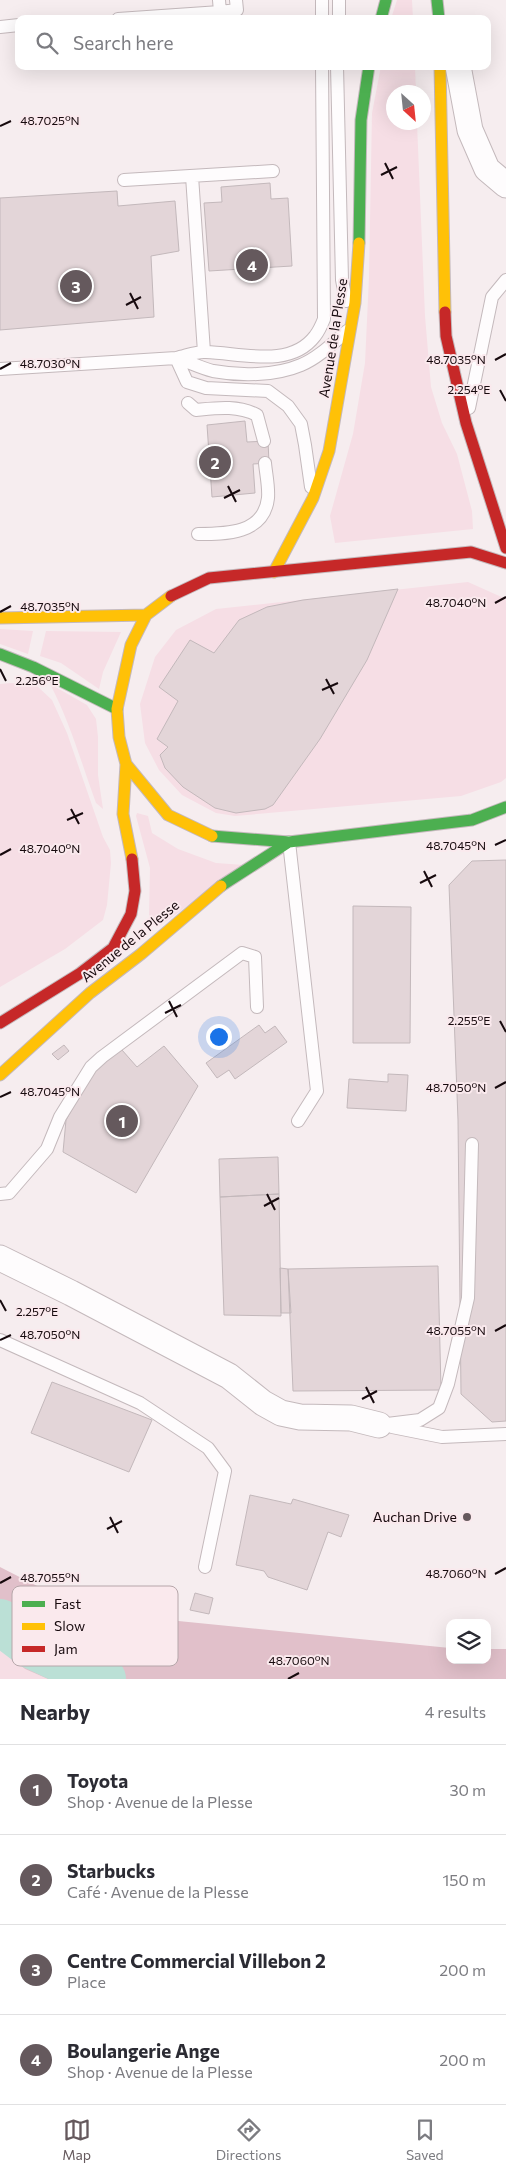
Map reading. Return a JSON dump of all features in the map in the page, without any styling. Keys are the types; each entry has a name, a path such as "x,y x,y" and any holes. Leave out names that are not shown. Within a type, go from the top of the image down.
{"main road":[{"path":"382,15 386,0"},
{"path":"437,0 439,15"},
{"name":"Avenue de la Plesse","path":"274,572 300,528 329,451 357,286 359,143 368,70"},
{"path":"440,70 446,336 466,423 506,548"},
{"name":"Avenue de la Plesse","path":"0,1023 79,974 113,948 131,914 135,891 133,865 123,814 126,764 119,737 118,709 131,646 146,615 172,595 209,578 471,552 506,563"},
{"path":"0,618 146,615"},
{"path":"0,654 33,667 118,709"},
{"name":"Avenue de la Plesse","path":"126,764 168,815 215,837 289,842 472,820 506,807"},
{"name":"Avenue de la Plesse","path":"0,1075 90,993 141,954 213,891 289,842"}],"street":[{"path":"444,0 447,15"},
{"path":"459,70 470,130 487,168 506,185"},
{"path":"0,1258 229,1376 263,1403 281,1414 300,1417 350,1418 379,1425"}],"lane":[{"path":"200,0 200,13"},
{"path":"322,0 322,15"},
{"path":"339,0 339,15"},
{"path":"173,15 200,13 219,6 237,5"},
{"path":"0,27 15,25"},
{"path":"0,368 176,358 204,352 271,357 287,354 307,344 316,335 324,319 322,70"},
{"path":"176,358 213,370 231,373 283,371 302,365 319,355 351,328 342,280 337,70"},
{"path":"124,180 273,171"},
{"path":"192,176 204,352"},
{"path":"466,423 492,297 506,280"},
{"path":"176,358 187,382 206,388 268,391 288,406 301,424 306,445 312,499"},
{"path":"188,403 196,410 229,407 251,412 256,415 264,441"},
{"path":"198,534 220,534 239,531 254,525 261,518 268,497 265,463"},
{"path":"0,612 23,617"},
{"path":"289,842 317,1091 298,1121"},
{"path":"0,1194 8,1193 47,1149 60,1117 91,1068 102,1057 242,953 255,957 257,1007"},
{"path":"379,1425 420,1420 439,1408 448,1384 468,1298 472,1144"},
{"path":"0,1340 140,1403 208,1448 225,1471 205,1567"},
{"path":"379,1425 442,1437 506,1434"}],"shaded area":[{"path":"397,0 412,0 413,15 392,15"},
{"path":"380,70 415,70 416,85 386,85 386,130 417,130 425,316 431,387 442,423 457,454 472,511 473,529 335,543 330,516 353,434 365,363 369,277 372,113"},
{"path":"468,582 506,599 506,778 501,782 461,796 235,816 216,813 182,795 159,770 145,743 140,704 155,657 176,630 216,609"},
{"path":"0,629 33,631 28,654 0,644"},
{"path":"46,631 121,632 103,672 99,689 61,663 40,656"},
{"path":"0,684 36,685 52,700 67,733 103,837 110,850 111,863 107,905 103,920 65,949 0,987"},
{"path":"50,684 87,705 96,719 98,775 103,809 96,803 69,728"},
{"path":"137,813 148,816 152,833 178,849 216,863 244,865 161,925 149,915 150,868 136,816"},
{"path":"0,1567 37,1586 12,1586 12,1658 0,1648"},
{"path":"178,1621 446,1648 446,1664 491,1664 491,1649 506,1649 506,1679 48,1679 21,1666 178,1666"},
{"path":"0,1648 12,1658 12,1666 21,1666 48,1679 0,1679"}],"building":[{"path":"270,183 271,199 288,198 292,266 209,271 204,203 222,202 221,187"},
{"path":"117,191 118,206 175,201 179,251 151,256 154,317 0,330 0,198"},
{"path":"245,421 247,442 268,441 269,463 253,464 255,493 212,497 207,425"},
{"path":"398,589 367,660 320,739 273,805 265,809 236,813 215,808 183,787 165,768 160,755 168,747 157,739 178,701 159,687 190,640 214,653 239,620 267,607 303,600"},
{"path":"506,860 506,1421 492,1422 461,1394 458,1120 449,885 472,861"},
{"path":"353,906 411,907 410,1043 353,1043"},
{"path":"259,1025 265,1033 275,1026 287,1042 235,1079 229,1070 217,1078 206,1063"},
{"path":"64,1045 69,1051 58,1060 52,1054"},
{"path":"164,1046 198,1086 136,1193 63,1152 66,1120 96,1066 122,1050 137,1067"},
{"path":"388,1074 408,1075 406,1111 347,1108 349,1079 388,1082"},
{"path":"278,1157 279,1194 220,1197 219,1159"},
{"path":"279,1194 281,1316 224,1315 220,1197"},
{"path":"438,1266 441,1390 293,1391 288,1269"},
{"path":"280,1268 288,1269 291,1313 281,1313"},
{"path":"52,1382 152,1420 129,1472 31,1433"},
{"path":"250,1495 291,1504 293,1499 349,1515 341,1537 328,1532 307,1590 268,1577 264,1571 236,1565"},
{"path":"195,1593 213,1598 209,1614 190,1610"}],"waterway":[{"path":"0,1622 12,1631"},
{"path":"75,1666 103,1679"}],"traffic: fast":[{"path":"382,15 386,0"},
{"path":"437,0 439,15"},
{"path":"359,243 361,120 368,70"},
{"path":"0,654 33,667 117,709"},
{"path":"212,836 289,842 472,820 506,807"},
{"path":"221,886 289,842"}],"traffic: slow":[{"path":"440,70 445,312"},
{"path":"274,572 313,498 329,451 355,303 359,243"},
{"path":"171,596 146,615 131,645 117,709 119,737 126,764 168,815 212,836"},
{"path":"0,618 146,615"},
{"path":"126,764 123,814 132,859"},
{"path":"0,1075 90,993 141,954 221,886"}],"traffic: jam":[{"path":"445,312 446,336 466,423 506,548"},
{"path":"171,596 209,578 471,552 506,563"},
{"path":"0,1023 79,974 113,948 131,914 135,891 132,859"}],"place":[{"name":"Boulangerie Ange","path":"252,265"},
{"name":"Centre Commercial Villebon 2","path":"76,286"},
{"name":"Starbucks","path":"215,462"},
{"name":"Toyota","path":"122,1121"},
{"name":"Auchan Drive","path":"467,1517"}]}
